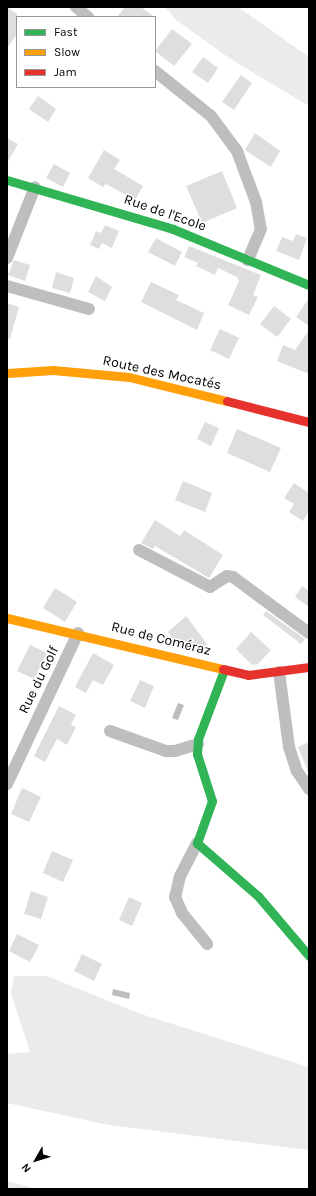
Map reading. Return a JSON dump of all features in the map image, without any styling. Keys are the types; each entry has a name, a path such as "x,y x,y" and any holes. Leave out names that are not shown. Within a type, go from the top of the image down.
{"street":[{"path":"76,7 87,16"},
{"path":"156,72 211,116 237,151 256,202 261,229 248,260"},
{"name":"Rue de l'Ecole","path":"7,180 173,229 309,285"},
{"path":"7,258 35,188"},
{"path":"7,286 89,309"},
{"name":"Route des Mocatés","path":"7,373 53,370 128,377 309,422"},
{"path":"139,550 210,587 227,576 233,577 309,633"},
{"name":"Rue de Coméraz","path":"7,618 78,633 252,676 309,667"},
{"name":"Rue du Golf","path":"7,784 78,633"},
{"path":"207,944 182,913 176,897 180,876 197,843 212,801 199,760 198,744 224,670"},
{"path":"279,672 289,747 298,771 309,789"},
{"path":"110,731 166,751 175,751 198,744"},
{"path":"197,843 258,896 309,956"}],"shaded area":[{"path":"165,7 238,7 309,57 309,106 232,60 176,20"},
{"path":"178,703 184,705 178,720 172,718"},
{"path":"14,976 47,976 141,1014 309,1067 309,1150 109,1125 7,1103 7,1054 30,1052 11,994"},
{"path":"113,989 130,993 129,999 112,995"},
{"path":"7,1181 33,1188 36,1189 7,1189"}],"building":[{"path":"7,7 17,14 17,16 16,35 7,48"},
{"path":"125,7 141,7 153,16 118,16"},
{"path":"172,29 192,44 174,66 156,52"},
{"path":"203,57 218,68 208,83 192,72"},
{"path":"241,75 252,83 234,110 222,102"},
{"path":"38,96 56,109 48,122 29,109"},
{"path":"255,133 280,151 271,167 245,150"},
{"path":"7,138 18,144 7,163"},
{"path":"104,150 120,160 114,169 143,186 135,200 106,184 103,187 88,178"},
{"path":"54,164 70,173 63,187 46,178"},
{"path":"222,171 237,208 202,223 186,186"},
{"path":"105,225 119,231 112,248 102,243 99,249 90,245 96,231 101,233"},
{"path":"296,234 307,238 299,260 276,251 282,237 293,241"},
{"path":"156,238 182,252 175,266 148,252"},
{"path":"189,246 261,275 253,295 258,297 249,315 228,305 239,281 237,277 218,268 215,275 196,266 198,263 184,257"},
{"path":"14,260 30,265 25,281 8,275"},
{"path":"56,272 74,278 70,293 52,288"},
{"path":"96,276 112,287 105,301 88,292"},
{"path":"151,282 179,295 176,300 204,313 197,330 141,302"},
{"path":"309,298 309,326 296,317"},
{"path":"7,303 19,307 10,339 7,338"},
{"path":"274,306 291,319 277,337 260,324"},
{"path":"220,329 239,338 229,359 210,350"},
{"path":"309,330 309,374 277,361 283,345 295,350"},
{"path":"205,422 219,428 211,446 197,439"},
{"path":"237,429 281,448 270,472 227,453"},
{"path":"183,481 212,493 205,512 175,500"},
{"path":"294,483 309,493 309,511 303,521 289,512 294,504 284,498"},
{"path":"155,520 180,536 184,530 223,555 209,578 155,546 153,549 141,543"},
{"path":"302,586 309,591 309,607 295,597"},
{"path":"55,588 77,602 65,622 43,608"},
{"path":"266,611 305,639 301,644 263,615"},
{"path":"186,616 207,644 196,652 179,648 168,632"},
{"path":"251,632 271,650 258,664 252,665 236,649"},
{"path":"30,645 47,653 34,679 17,671"},
{"path":"93,653 114,665 103,685 93,680 86,693 75,687"},
{"path":"140,680 154,686 145,708 130,701"},
{"path":"59,706 76,715 71,725 76,727 67,745 57,739 45,762 34,756"},
{"path":"309,742 309,774 298,747"},
{"path":"22,788 41,797 29,822 11,814"},
{"path":"52,851 73,860 63,882 43,873"},
{"path":"31,891 48,897 41,919 24,914"},
{"path":"129,897 142,903 132,926 119,920"},
{"path":"17,934 39,945 30,962 9,951"},
{"path":"82,954 102,964 94,981 74,971"}],"traffic: fast":[{"path":"7,180 173,229 309,285"},
{"path":"224,670 198,739 197,754 212,801 197,843 258,896 309,956"}],"traffic: slow":[{"path":"7,373 53,370 129,377 227,401"},
{"path":"7,618 223,669"}],"traffic: jam":[{"path":"227,401 309,422"},
{"path":"223,669 248,675 309,667"}]}
